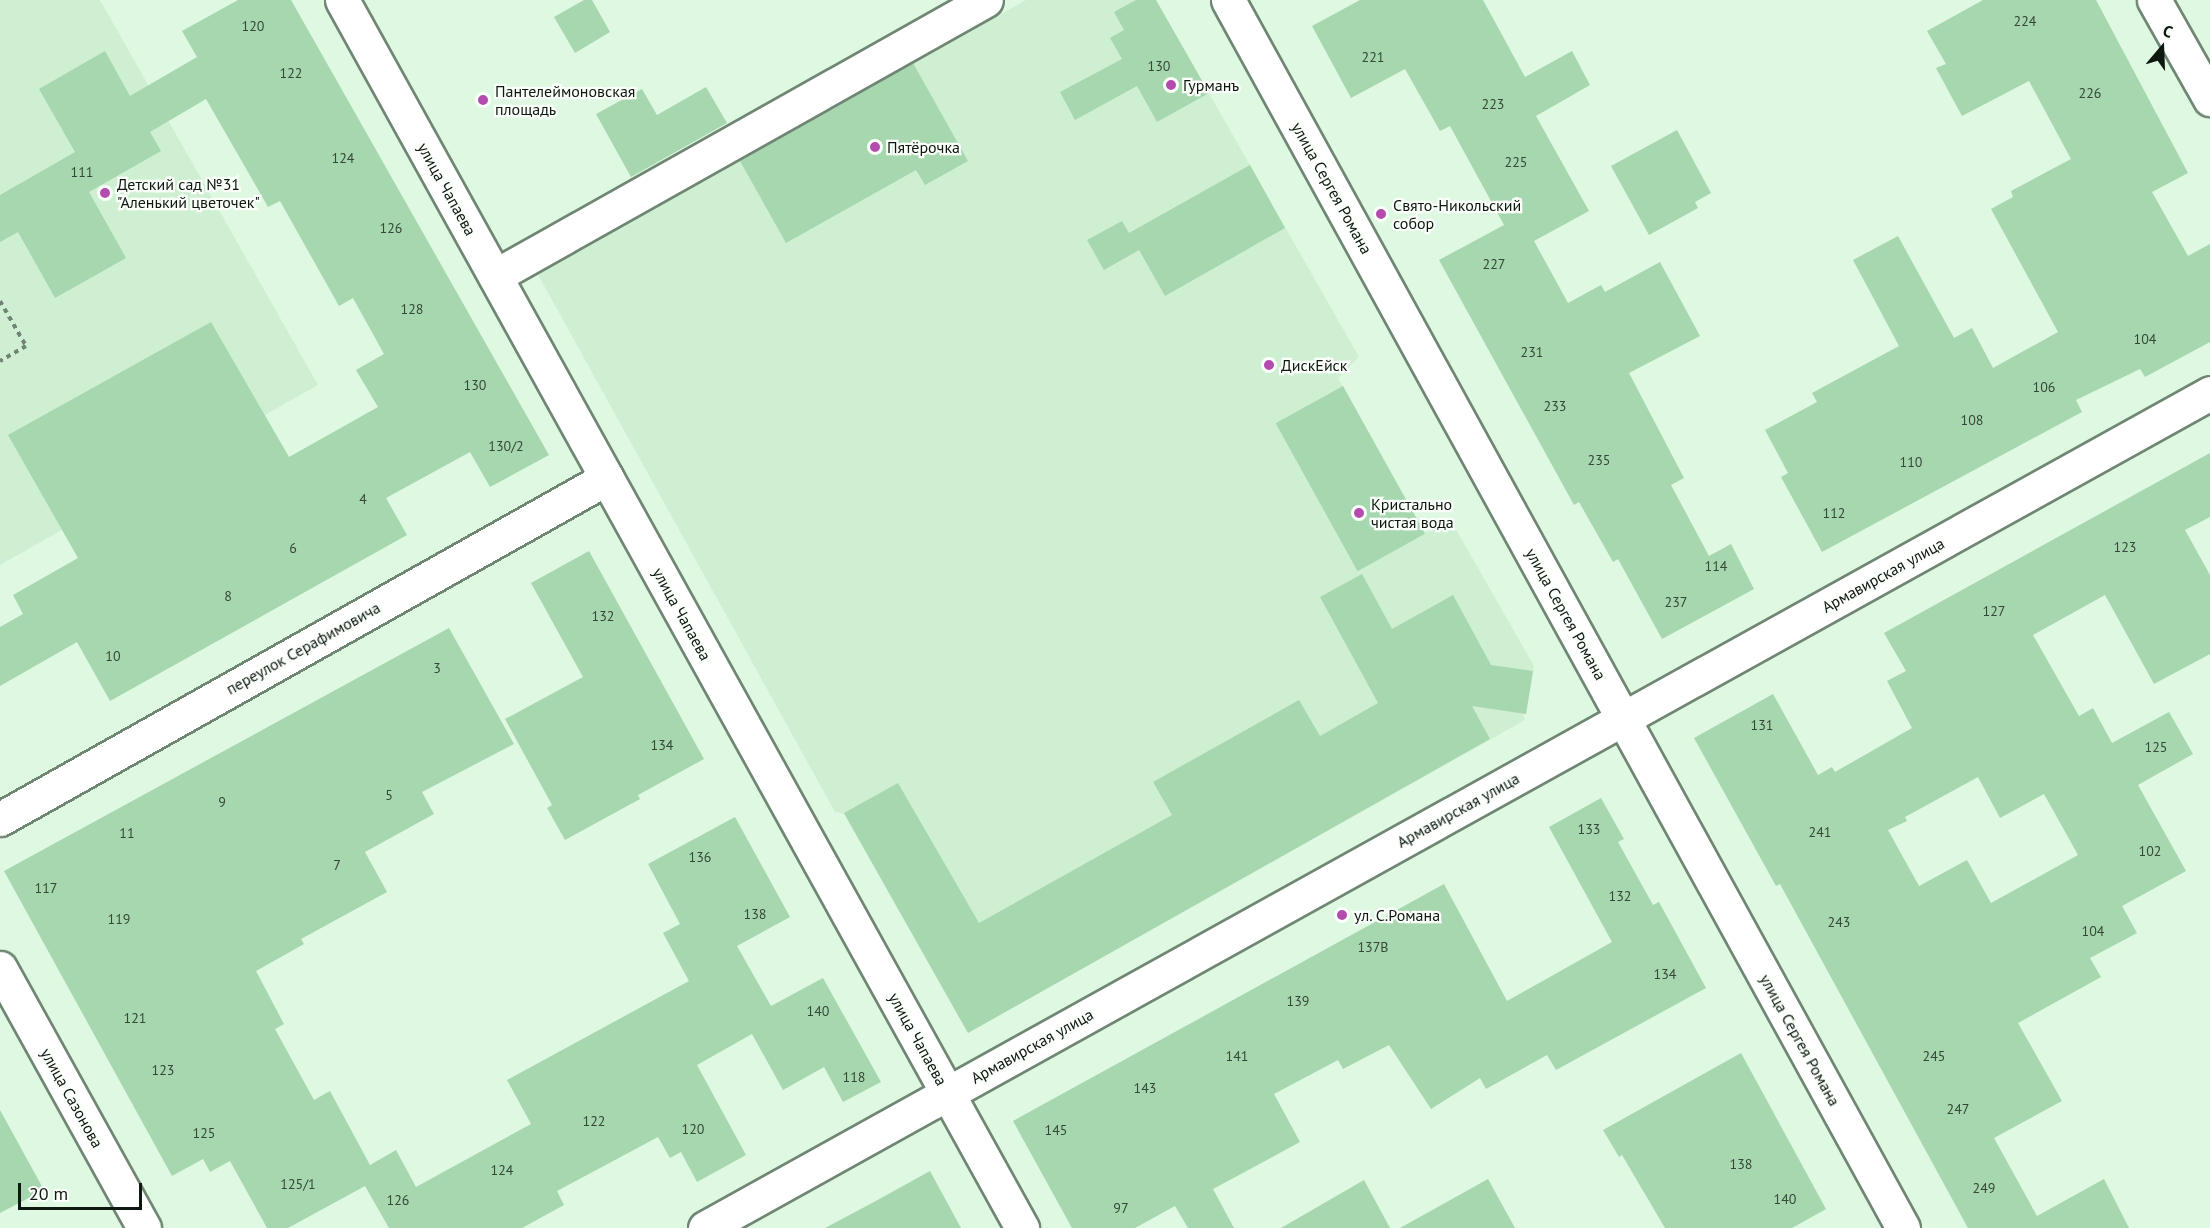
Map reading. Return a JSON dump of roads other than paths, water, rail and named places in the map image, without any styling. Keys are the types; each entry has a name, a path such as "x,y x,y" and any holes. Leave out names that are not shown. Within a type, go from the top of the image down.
{"street":[{"name":"улица Чапаева","path":"342,0 1022,1228"},
{"path":"495,276 986,0"},
{"name":"улица Сергея Романа","path":"1228,0 1903,1228"},
{"path":"2154,0 2210,99"},
{"name":"Армавирская улица","path":"705,1228 2210,393"},
{"name":"переулок Серафимовича","path":"0,819 607,478"},
{"name":"улица Сазонова","path":"0,968 144,1228"}],"place":[{"name":"Гурманъ","path":"1171,85"},
{"name":"Пантелеймоновская площадь","path":"483,100"},
{"name":"Пятёрочка","path":"875,147"},
{"name":"Детский сад №31 \"Аленький цветочек\"","path":"105,193"},
{"name":"Свято-Никольский собор","path":"1381,214"},
{"name":"ДискЕйск","path":"1269,365"},
{"name":"Кристально чистая вода","path":"1359,513"},
{"name":"ул. С.Романа","path":"1342,915"}]}
